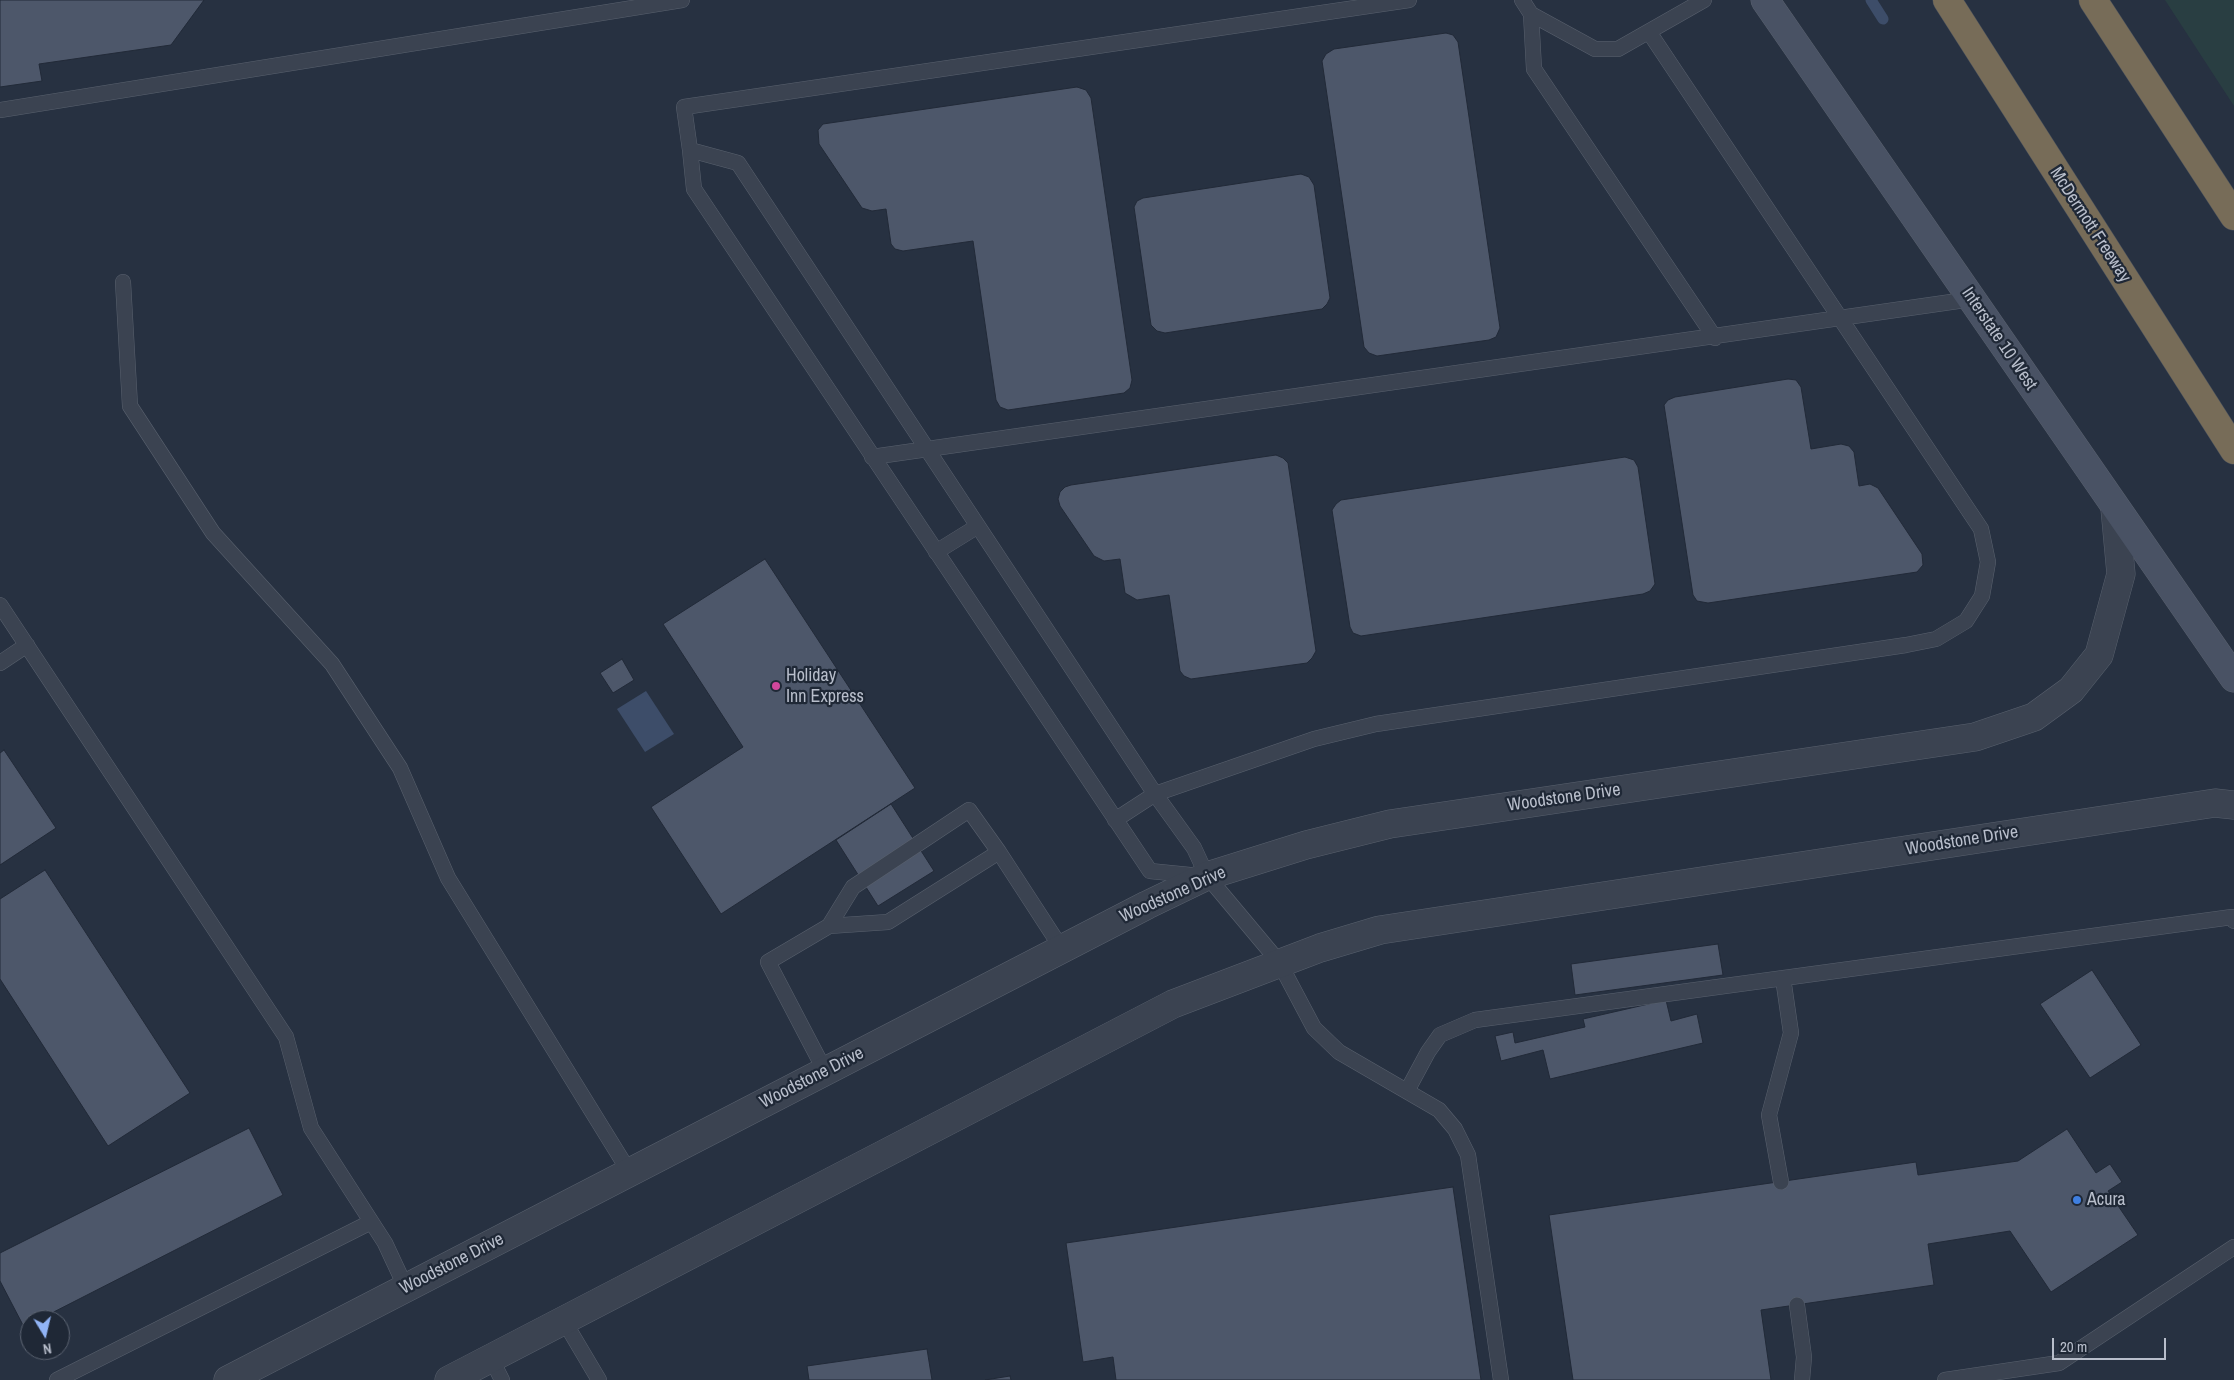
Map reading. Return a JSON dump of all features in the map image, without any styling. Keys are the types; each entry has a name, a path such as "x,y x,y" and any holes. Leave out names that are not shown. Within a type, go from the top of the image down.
{"highway":[{"path":"2093,0 2234,216"},
{"name":"McDermott Freeway","path":"1948,3 2234,450"}],"main road":[{"name":"Interstate 10 West","path":"1765,0 2115,509 2234,678"}],"street":[{"name":"Woodstone Drive","path":"228,1380 1207,876 1306,845 1390,824 1975,737 2034,717 2071,690 2098,655 2121,574 2115,509"},
{"name":"Woodstone Drive","path":"449,1380 496,1369 564,1321 1173,1004 1279,962 1380,930 2215,803 2234,805"}],"lane":[{"path":"0,110 682,0"},
{"path":"1207,876 1150,871 1115,820 694,189 684,107 1409,0"},
{"path":"1522,0 1531,14 1595,49 1618,49 1704,0"},
{"path":"1531,14 1534,69 1715,338"},
{"path":"1115,820 1155,794 1314,739 1376,724 1906,645 1936,639 1966,621 1982,596 1988,562 1981,529 1649,32"},
{"path":"690,150 738,163 1155,794 1194,848 1207,876 1279,962 1314,1028 1339,1052 1439,1110 1455,1129 1468,1155 1501,1380"},
{"path":"123,282 130,406 213,533 332,664 400,768 448,878 630,1173"},
{"path":"872,456 1842,320 1972,300"},
{"path":"936,552 978,526"},
{"path":"0,605 286,1037 311,1128 385,1244 406,1288"},
{"path":"0,663 27,645"},
{"path":"829,926 853,886 969,810 999,852 1062,949"},
{"path":"825,1072 768,962 829,926 888,922 999,852"},
{"path":"1406,1091 1440,1035 1475,1020 2232,917 2234,921"},
{"path":"1781,1182 1769,1115 1791,1033 1782,978"},
{"path":"57,1380 371,1222"},
{"path":"1945,1380 2058,1363 2234,1247"},
{"path":"1797,1305 1804,1357 1802,1380"},
{"path":"564,1321 598,1380"}],"green space":[{"path":"2165,0 2234,0 2234,106"}],"water":[{"path":"646,691 674,734 645,752 617,709"}],"building":[{"path":"0,0 204,0 171,45 39,64 42,81 0,87"},
{"path":"1446,33 1453,35 1458,42 1500,328 1496,337 1489,340 1377,356 1369,353 1364,347 1322,61 1326,54 1334,49"},
{"path":"1077,87 1086,90 1091,98 1132,380 1130,388 1124,393 1008,410 1000,407 996,400 973,241 903,251 895,249 891,244 886,209 872,211 862,208 819,144 818,130 823,124"},
{"path":"1301,174 1309,177 1314,185 1330,298 1327,304 1322,309 1165,333 1157,331 1151,325 1134,207 1137,201 1143,198"},
{"path":"1788,379 1796,380 1801,387 1811,449 1841,444 1849,446 1854,452 1859,486 1870,484 1878,488 1922,554 1923,565 1917,572 1708,603 1697,601 1693,595 1664,405 1668,400 1675,397"},
{"path":"1276,455 1288,463 1316,651 1307,663 1191,679 1184,676 1180,671 1169,595 1137,600 1125,593 1120,559 1104,561 1094,556 1060,506 1058,499 1060,492 1065,487 1071,485"},
{"path":"1625,457 1634,460 1638,467 1655,584 1650,591 1643,594 1361,636 1353,633 1350,627 1332,510 1341,500"},
{"name":"Holiday Inn Express","path":"765,559 915,788 721,914 651,807 743,747 663,624"},
{"path":"622,659 634,680 613,693 600,673"},
{"path":"4,750 56,828 0,865 0,753"},
{"path":"891,804 934,871 878,906 836,840"},
{"path":"45,870 190,1093 108,1146 0,979 0,899"},
{"path":"1718,944 1723,975 1575,995 1571,964"},
{"path":"2092,970 2141,1045 2090,1078 2040,1004"},
{"path":"1666,1000 1671,1021 1697,1014 1703,1043 1550,1079 1543,1050 1501,1061 1495,1036 1513,1032 1515,1043 1585,1027 1583,1019"},
{"path":"249,1128 283,1195 58,1310 20,1310 20,1319 0,1281 0,1253"},
{"path":"2067,1129 2096,1173 2110,1164 2122,1182 2108,1191 2138,1235 2051,1292 2010,1231 1928,1244 1934,1285 1761,1310 1771,1380 1573,1380 1549,1215 1916,1162 1918,1175 2018,1161"},
{"path":"1453,1187 1481,1380 1116,1380 1113,1357 1083,1362 1066,1243"},
{"path":"927,1349 932,1380 809,1380 807,1366"},
{"path":"1010,1376 1011,1380 985,1380"}],"waterway":[{"path":"1871,0 1883,19"}],"place":[{"name":"Holiday Inn Express","path":"776,686"},
{"name":"Acura","path":"2077,1200"}]}
